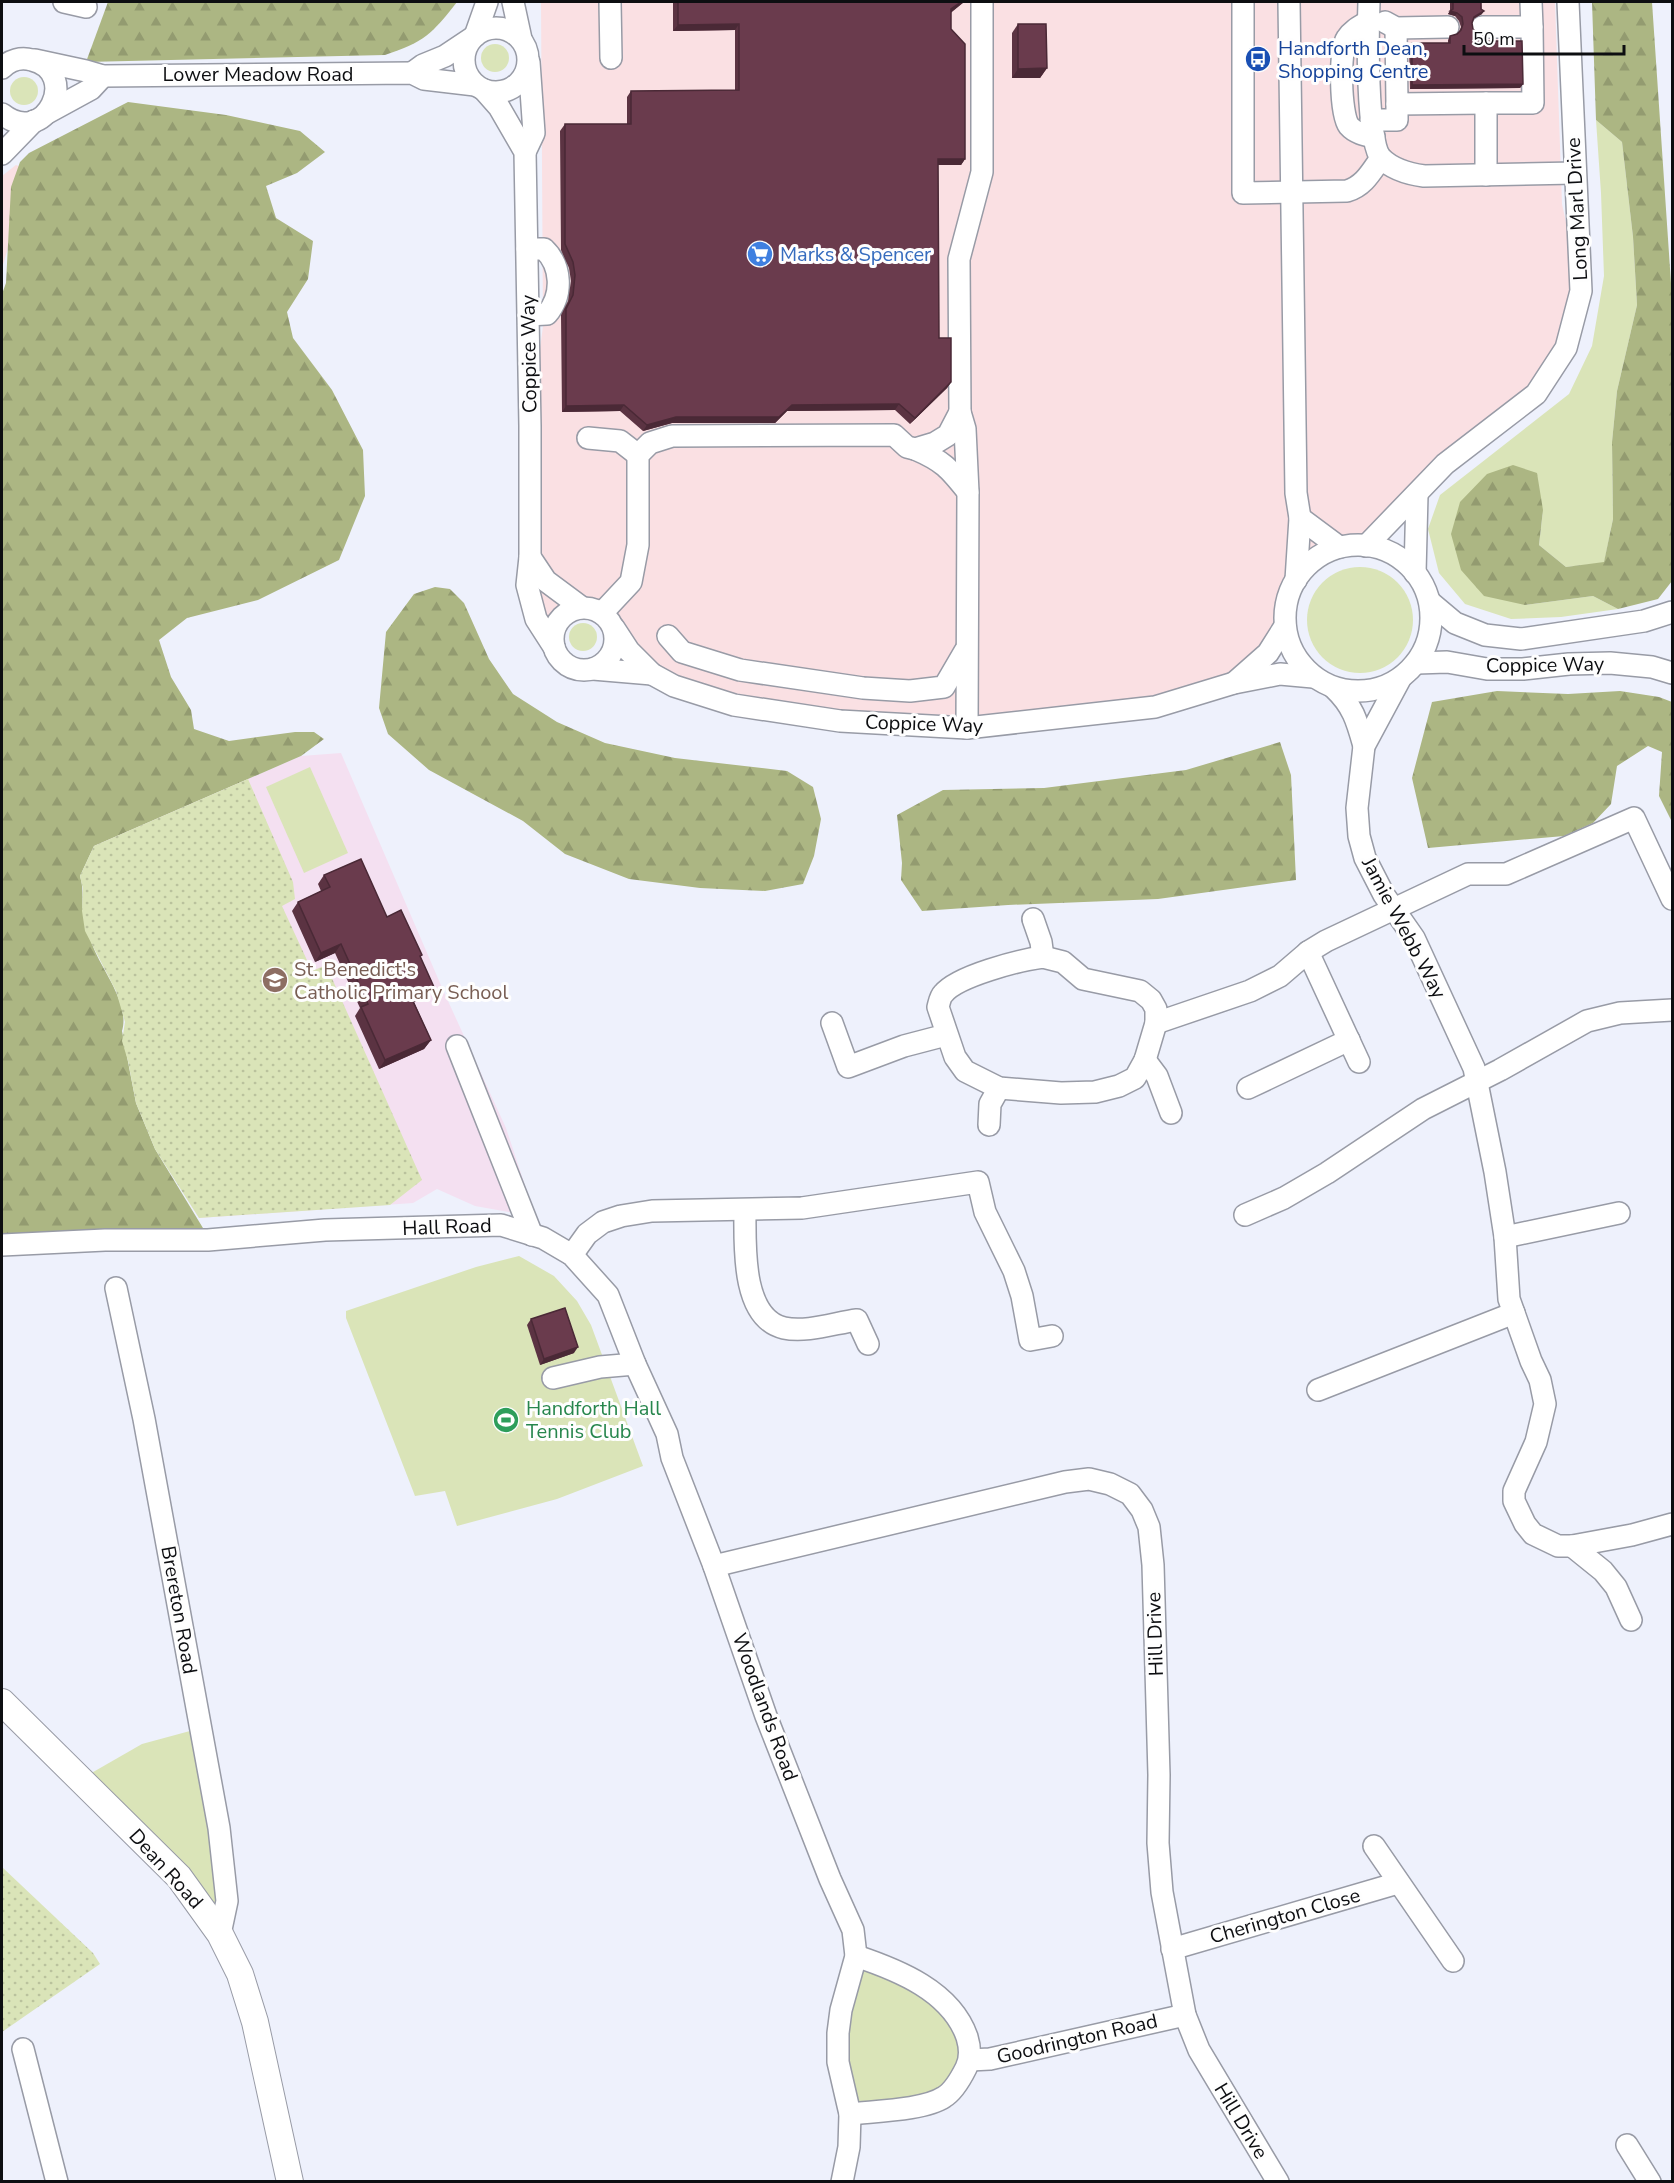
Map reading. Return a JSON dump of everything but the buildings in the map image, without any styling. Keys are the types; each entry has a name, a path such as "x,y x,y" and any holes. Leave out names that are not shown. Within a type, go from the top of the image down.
{"main road":[{"name":"Dean Road","path":"2,1702 179,1877 220,1934 240,1974 255,2022 290,2181"}],"street":[{"path":"64,2 86,7"},
{"path":"473,37 483,30 494,27 513,32 527,49 529,59 522,79 505,91 495,92 480,88 468,77 464,67 466,46 473,37 487,2"},
{"path":"513,2 521,39"},
{"path":"610,2 611,58"},
{"path":"967,729 968,492 965,429 960,412 960,259 982,172 982,2"},
{"path":"1243,2 1243,193 1347,191 1358,188 1381,158"},
{"path":"1289,2 1296,493 1300,518 1296,580"},
{"path":"1396,104 1533,103 1532,2"},
{"name":"Long Marl Drive","path":"1366,546 1445,464 1536,394 1566,348 1581,291 1568,2"},
{"path":"1396,28 1397,120 1360,134 1349,127 1343,105 1343,49 1346,39 1369,12 1396,28 1448,27"},
{"path":"1482,27 1532,27"},
{"name":"Lower Meadow Road","path":"412,73 423,65 445,56 473,37"},
{"name":"Lower Meadow Road","path":"2,49 30,59 103,76 412,73 424,79 480,88"},
{"path":"2,68 14,60 30,59 43,65 54,79 56,97 41,117 2,154"},
{"name":"Coppice Way","path":"529,59 534,133 525,152 530,557 527,585 536,619 554,647"},
{"path":"2,114 16,122 41,117 91,89 103,76"},
{"name":"Coppice Way","path":"480,88 500,107 525,152"},
{"path":"1486,103 1486,175"},
{"path":"1372,129 1381,158 1409,174 1424,176 1575,173"},
{"path":"527,249 544,249 551,255 558,276 558,290 551,309 546,314 528,315"},
{"path":"915,449 935,443 948,435 960,412"},
{"path":"608,621 631,582 638,545 638,455 650,443 672,436 894,435 907,447 948,466 968,492"},
{"path":"588,438 620,441 638,455"},
{"path":"1415,573 1417,495"},
{"path":"1300,518 1340,547"},
{"path":"1366,546 1385,550 1403,561 1415,573 1423,584 1430,602 1432,623 1427,644 1417,663 1400,679 1380,689 1356,692 1334,688 1313,676 1292,651 1285,626 1285,610 1289,595 1296,580 1317,558 1340,547 1366,546"},
{"path":"530,557 546,581 581,608"},
{"name":"Coppice Way","path":"1430,602 1455,623 1485,634 1521,639 1644,621 1672,612"},
{"path":"581,608 592,608 608,621 615,638 614,648 602,664 593,669 574,669 565,664 558,657 552,637 561,617 581,608"},
{"name":"Coppice Way","path":"608,621 629,651 652,674 674,686 745,707 840,721 967,729 1155,707 1234,683 1280,674 1313,676"},
{"name":"Coppice Way","path":"1234,683 1268,653 1285,626"},
{"path":"668,636 682,652 760,673 862,688 910,692 944,687 966,648"},
{"name":"Coppice Way","path":"1417,663 1447,662 1487,669 1523,669 1569,664 1610,663 1652,667 1672,673"},
{"name":"Coppice Way","path":"593,669 652,674"},
{"name":"Jamie Webb Way","path":"1400,679 1364,746 1357,808 1359,836 1365,858 1414,939 1476,1075 1505,1237 1507,1283 1514,1313 1540,1380 1545,1404 1536,1442 1514,1491 1514,1501 1525,1524 1533,1534 1558,1546 1572,1546"},
{"name":"Jamie Webb Way","path":"1334,688 1347,700 1355,716 1364,746"},
{"path":"1156,1023 1250,991 1280,976 1308,952 1326,941 1468,874 1506,874 1634,818 1672,899"},
{"path":"1033,919 1041,942 1043,957"},
{"path":"1308,952 1359,1062"},
{"path":"1043,957 1063,962 1083,979 1140,991 1151,1000 1156,1009 1156,1023 1145,1060 1135,1078 1119,1086 1095,1092 1062,1093 999,1088 965,1071 955,1057 946,1035 938,1007 943,994 963,981 1021,960 1043,957"},
{"path":"1245,1215 1284,1198 1327,1173 1476,1075 1587,1021 1620,1012 1672,1010"},
{"path":"832,1023 848,1067 904,1046 946,1035"},
{"path":"1248,1088 1349,1040"},
{"path":"457,1046 532,1235"},
{"path":"1145,1060 1157,1076 1171,1113"},
{"path":"989,1125 990,1104 999,1088"},
{"path":"572,1255 587,1234 603,1222 621,1216 651,1211 802,1208 978,1182 985,1212 1014,1271 1022,1296 1030,1340 1052,1336"},
{"path":"746,1210 745,1257 750,1286 759,1309 771,1324 786,1329 857,1320 868,1344"},
{"path":"1505,1237 1619,1213"},
{"name":"Hall Road","path":"2,1245 105,1240 208,1240 325,1230 501,1225 543,1238 572,1255"},
{"name":"Woodlands Road","path":"572,1255 608,1295 635,1364 667,1434 672,1458 714,1566 766,1716 830,1879 853,1930 856,1956 841,2010 838,2033 838,2062 850,2114 849,2147 842,2181"},
{"name":"Brereton Road","path":"116,1288 144,1419 219,1828 227,1901 220,1934"},
{"path":"1318,1390 1514,1313"},
{"path":"553,1378 600,1367 635,1364"},
{"name":"Hill Drive","path":"714,1566 1065,1482 1089,1479 1110,1484 1130,1494 1142,1510 1149,1527 1153,1565 1159,1775 1158,1842 1162,1892 1185,2015 1199,2050 1278,2181"},
{"path":"1572,1546 1632,1535 1672,1524"},
{"path":"1572,1546 1603,1571 1616,1587 1631,1620"},
{"path":"1374,1846 1453,1961"},
{"name":"Cherington Close","path":"1172,1948 1398,1883"},
{"name":"Goodrington Road","path":"850,2114 927,2105 945,2097 960,2081 970,2060 963,2025 949,2006 926,1988 890,1967 856,1956"},
{"name":"Goodrington Road","path":"970,2060 990,2059 1185,2015"},
{"path":"23,2049 57,2181"},
{"path":"1627,2145 1650,2181"}],"shaded area":[{"path":"541,2 1555,2 1562,204 1581,291 1536,394 1366,546 1347,546 1330,551 1306,568 1296,580 1289,595 1285,610 1285,626 1234,683 967,728 840,721 674,686 611,654 614,637 611,626 591,607 583,605 564,609 549,623 538,600 530,426 543,326"},
{"path":"16,165 30,170 2,268 2,176"},
{"name":"St. Benedict's Catholic Primary School","path":"341,753 443,990 506,1128 534,1213 514,1213 475,1206 437,1189 413,1203 199,1218 186,1197 94,846 301,756"}],"green space":[{"path":"108,2 457,2 426,36 409,46 385,55 86,62"},
{"path":"1592,2 1652,2 1672,298 1672,581 1658,599 1618,609 1593,596 1525,605 1484,596 1461,570 1451,534 1460,502 1487,474 1513,465 1537,473 1543,510 1539,545 1566,567 1604,562 1613,519 1612,442 1617,391 1637,305 1633,237 1622,142 1596,120"},
{"path":"495,44 505,48 509,58 505,68 495,72 485,68 481,58 485,48"},
{"path":"24,77 34,81 38,91 34,101 24,105 14,101 10,91 14,81"},
{"path":"128,102 226,115 300,131 325,152 297,173 266,186 276,218 313,241 308,279 287,312 293,338 332,390 363,450 365,496 339,560 258,600 187,618 159,640 171,677 191,710 194,729 229,741 295,732 314,732 324,739 301,756 94,846 80,876 83,910 90,939 122,1010 122,1031 136,1103 155,1149 206,1233 2,1245 2,294 6,283 11,187 20,162 29,153"},
{"path":"1596,120 1622,142 1633,237 1637,305 1617,391 1612,442 1613,519 1604,563 1566,567 1539,545 1543,510 1525,605 1593,596 1618,609 1561,617 1511,619 1465,604 1439,573 1428,529 1440,495 1569,394 1592,346 1604,276"},
{"path":"1360,567 1380,571 1398,582 1409,600 1413,620 1409,640 1398,658 1380,669 1360,673 1340,669 1322,658 1311,640 1307,620 1311,600 1322,582 1340,571"},
{"path":"435,587 450,589 464,603 489,659 513,694 557,722 605,743 675,758 787,771 813,787 821,819 814,856 803,884 765,891 700,888 629,879 565,854 523,821 429,770 388,734 379,708 386,632 414,594"},
{"path":"583,623 593,627 597,637 593,647 583,651 573,647 569,637 573,627"},
{"path":"1497,691 1568,694 1620,691 1659,697 1672,702 1672,822 1659,796 1662,752 1648,746 1617,766 1611,804 1593,823 1564,836 1428,848 1412,778 1432,702"},
{"path":"1280,742 1291,775 1296,880 1158,899 922,911 901,880 902,863 897,815 943,790 1044,788 1186,770"},
{"path":"310,767 348,853 304,873 266,787"},
{"name":"St. Benedict's Catholic Primary School","path":"248,779 293,882 295,899 282,906 312,971 326,965 422,1180 390,1205 199,1218 155,1149 136,1103 122,1041 125,1022 116,991 85,931 82,911 83,889 80,876 94,846"},
{"name":"Handforth Hall Tennis Club","path":"519,1256 554,1276 577,1301 591,1325 643,1466 557,1499 457,1526 445,1491 415,1496 346,1318 346,1311 476,1267"},
{"path":"201,1728 220,1934 81,1779 142,1744"},
{"path":"2,1867 93,1953 100,1964 2,2032"},
{"path":"856,1956 926,1988 968,2042 945,2097 850,2114 838,2062"}],"place":[{"name":"Handforth Dean, Shopping Centre","path":"1258,59"},
{"name":"Marks & Spencer","path":"760,254"},
{"name":"St. Benedict's Catholic Primary School","path":"275,980"},
{"name":"Handforth Hall Tennis Club","path":"506,1420"}]}
